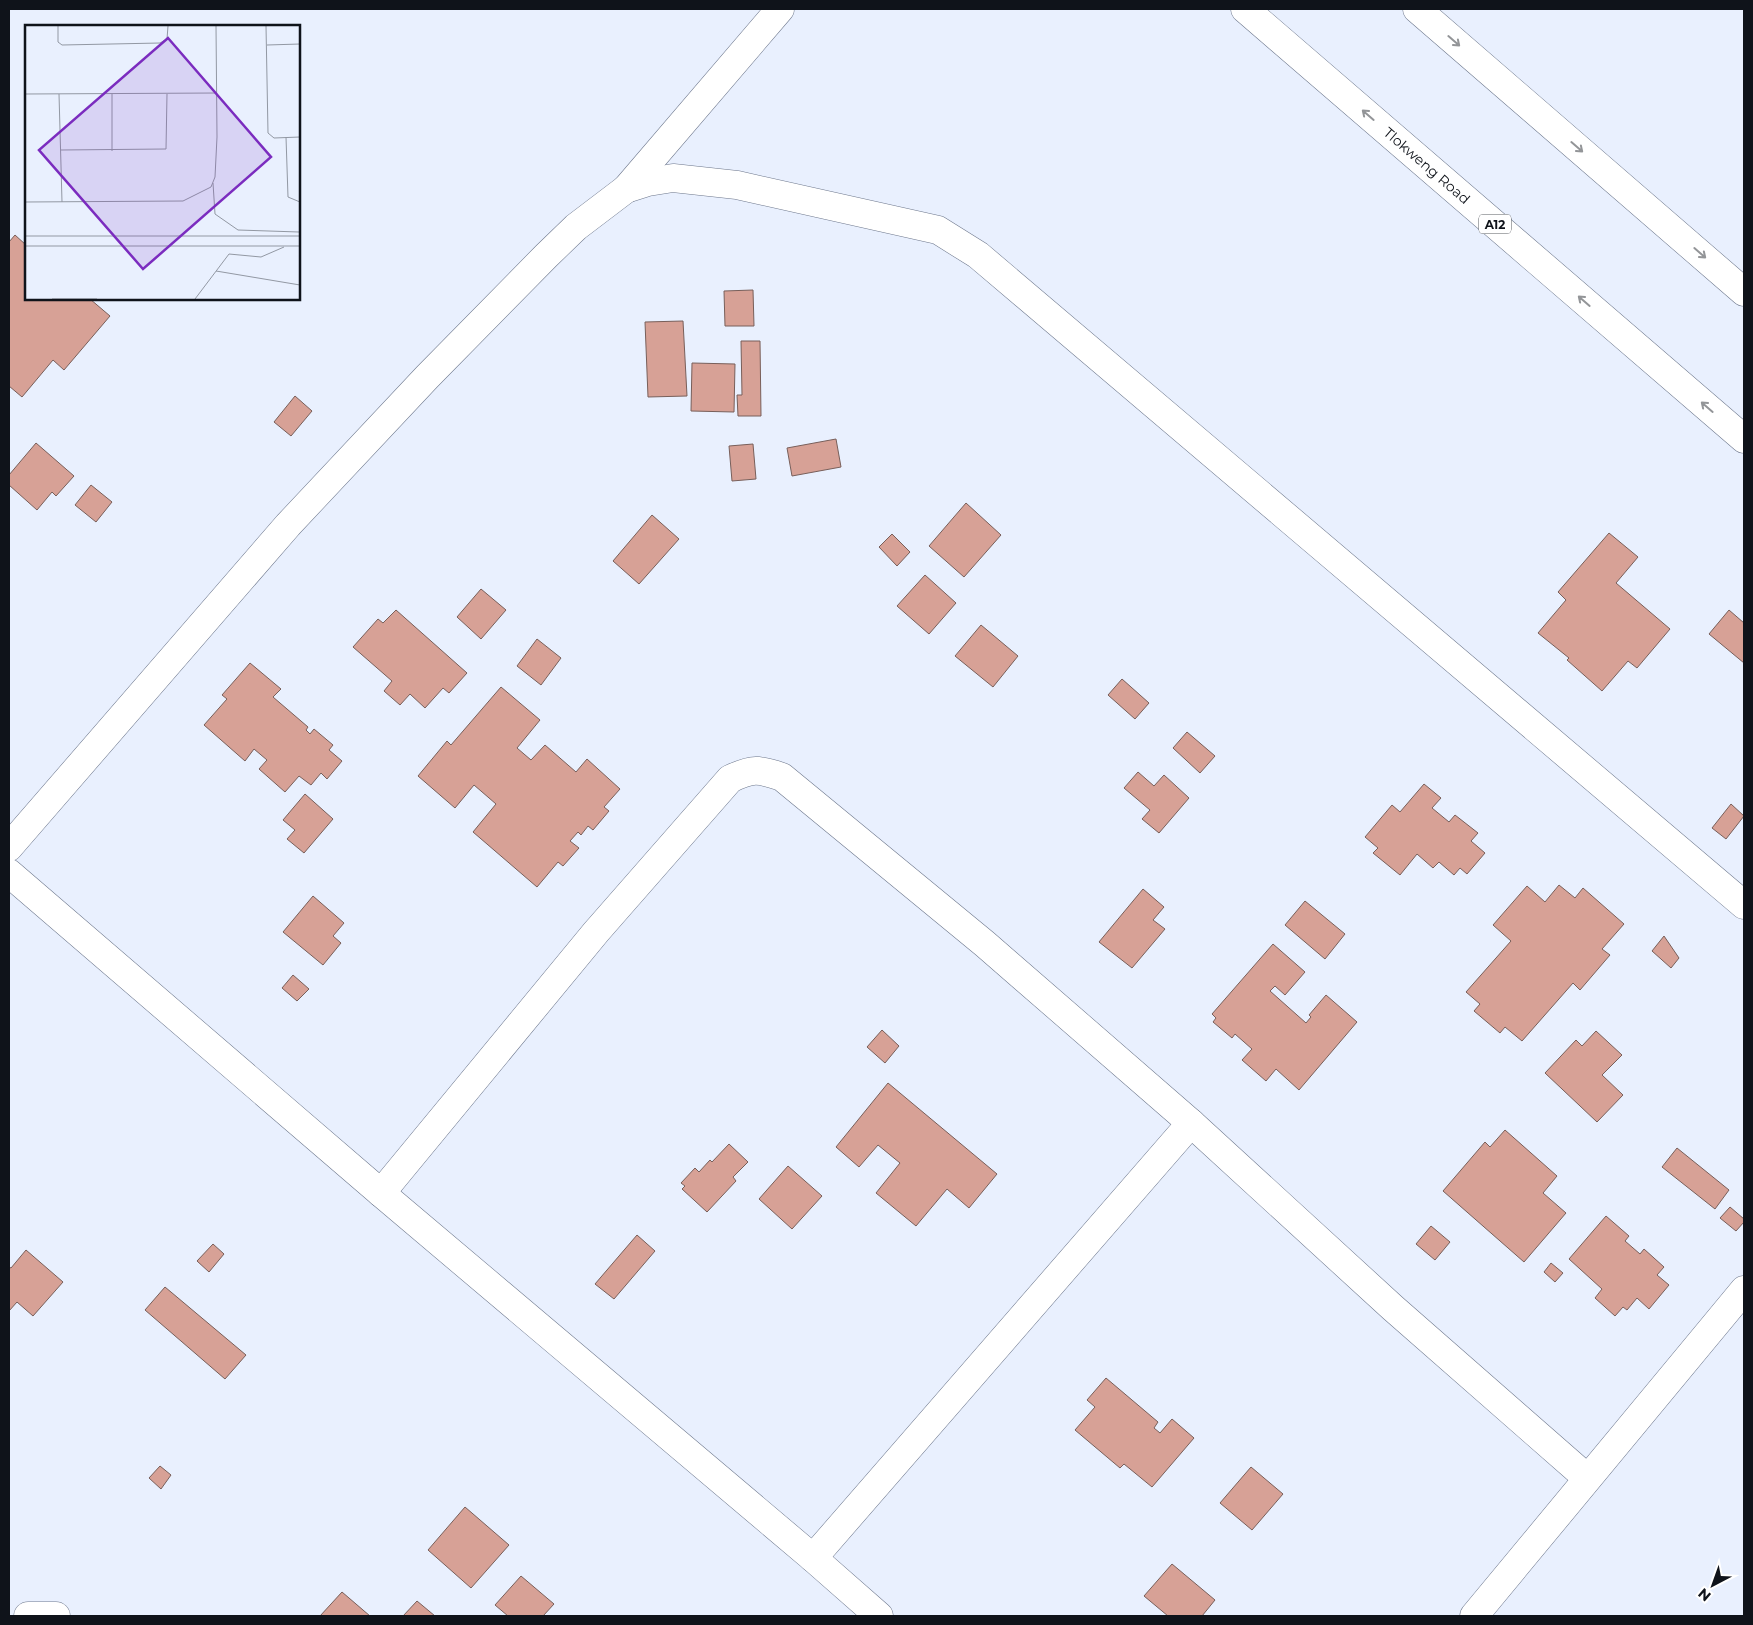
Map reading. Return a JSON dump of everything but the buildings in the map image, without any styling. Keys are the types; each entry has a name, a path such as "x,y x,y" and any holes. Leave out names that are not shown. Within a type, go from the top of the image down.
{"street":[{"path":"9,847 288,524 427,377 546,256 576,228 626,189 780,9"},
{"name":"Tlokweng Road","path":"1245,9 1744,439"},
{"path":"1417,9 1744,292"},
{"path":"626,189 648,182 673,178 737,185 938,230 978,255 1744,904"},
{"path":"381,1193 602,925 730,780 748,771 763,771 782,777 985,944 1191,1123 1393,1308 1587,1478"},
{"path":"9,873 381,1193 879,1616"},
{"path":"813,1558 1191,1123"},
{"path":"1474,1616 1744,1290"},
{"path":"28,1616 56,1616"}]}
